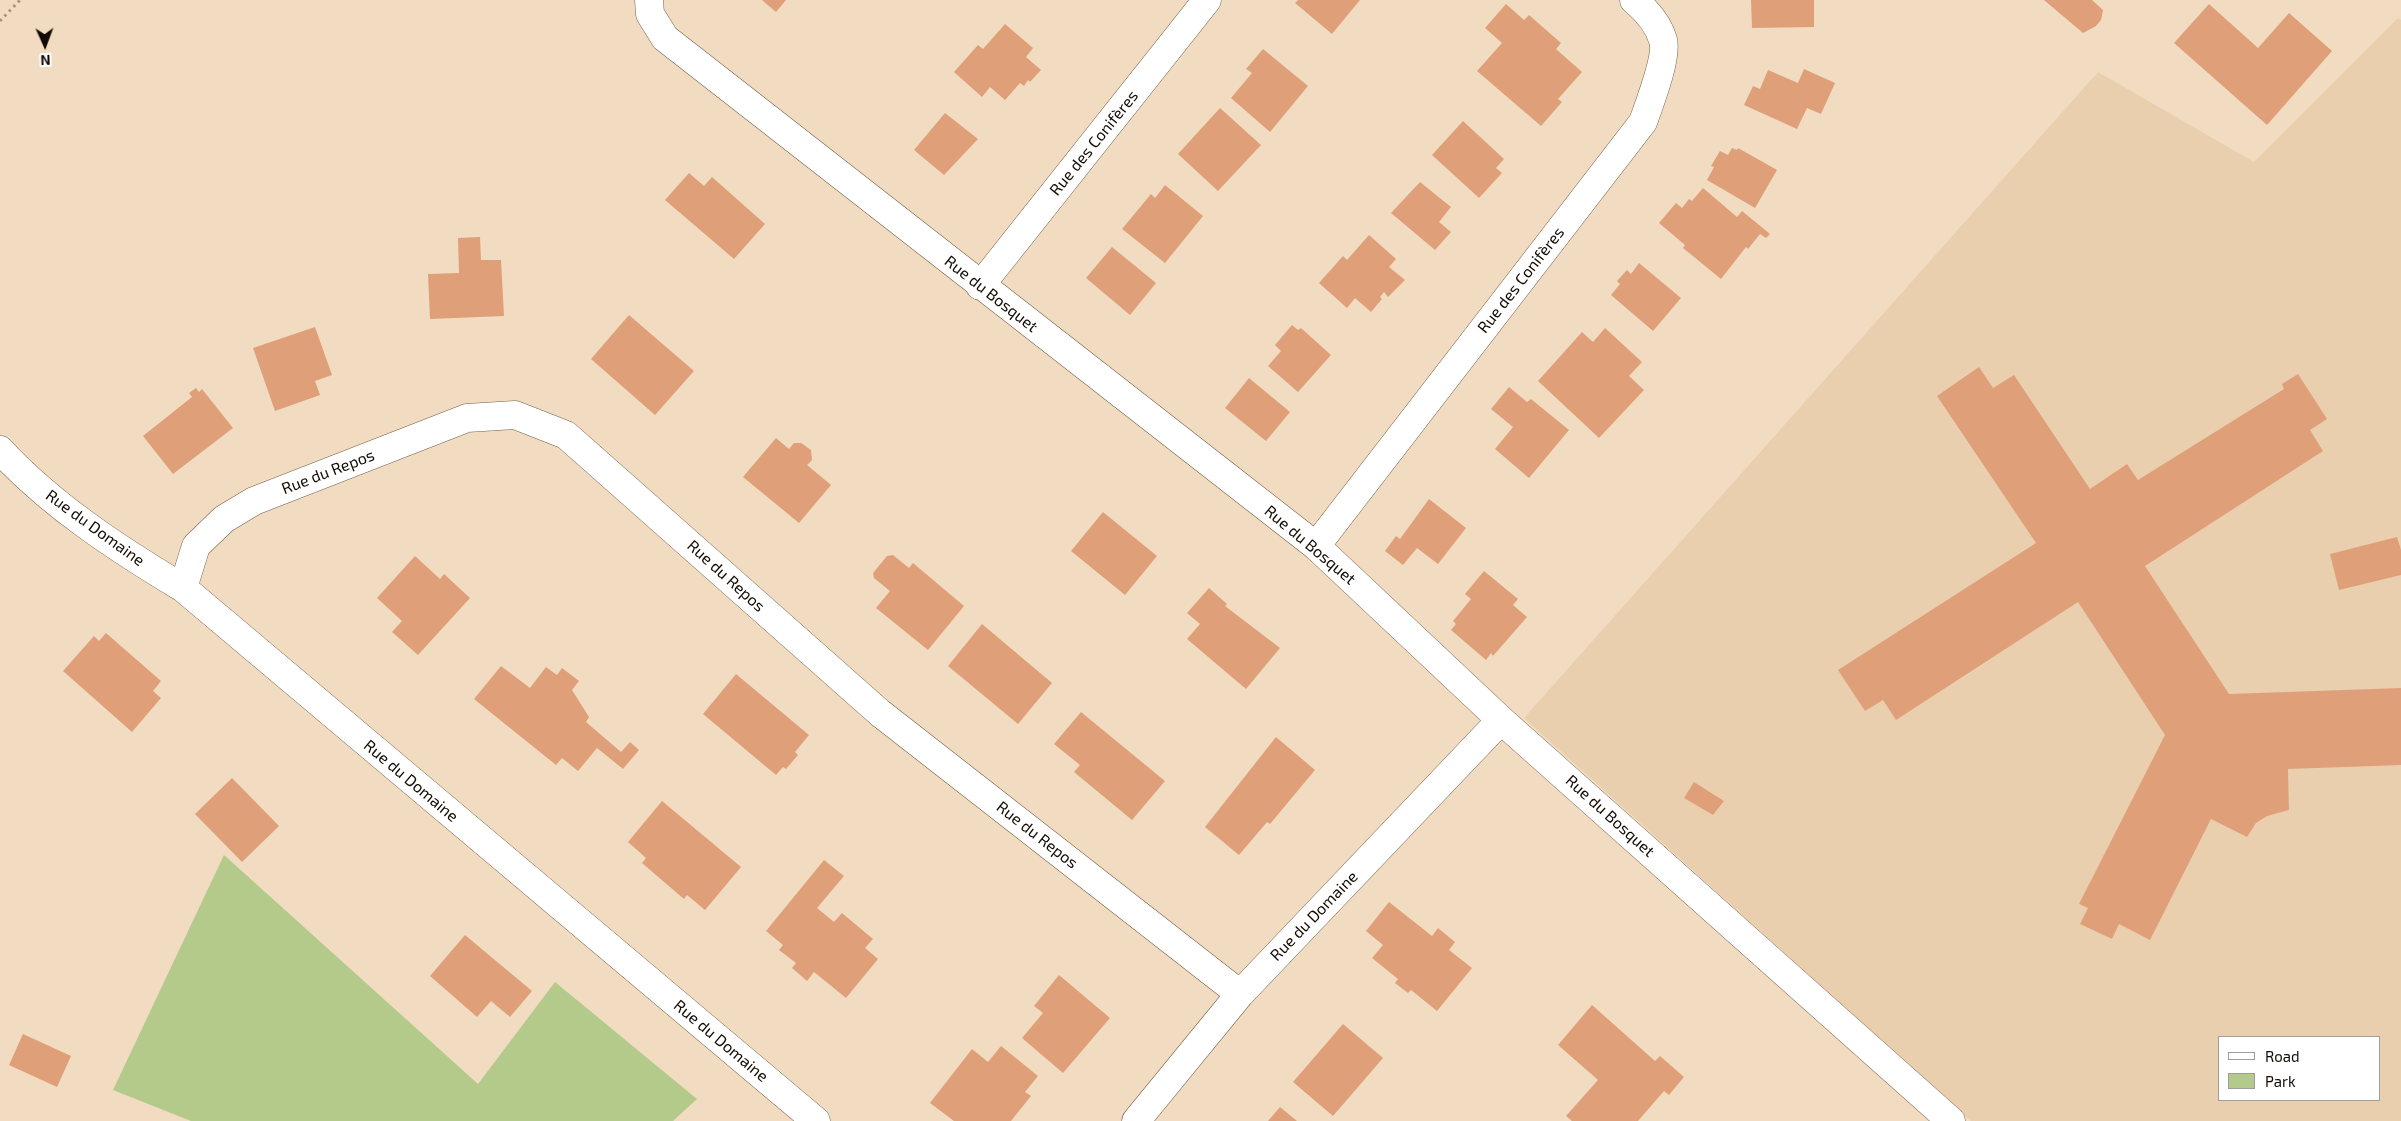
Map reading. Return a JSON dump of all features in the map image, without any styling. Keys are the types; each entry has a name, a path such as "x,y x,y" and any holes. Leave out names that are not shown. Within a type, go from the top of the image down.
{"street":[{"name":"Rue du Bosquet","path":"649,0 650,14 665,38 980,286 1316,546 1501,720 1951,1121"},
{"name":"Rue des Conifères","path":"980,286 1208,0"},
{"name":"Rue des Conifères","path":"1316,546 1643,122 1658,80 1664,42 1650,13 1634,0"},
{"name":"Rue du Repos","path":"183,588 196,546 224,519 254,501 467,418 515,416 566,435 880,713 1240,994"},
{"name":"Rue du Domaine","path":"0,450 22,474 120,550 183,588 816,1121"},
{"name":"Rue du Domaine","path":"1136,1121 1240,994 1501,720"}],"path":[{"path":"0,21 20,0"}],"shaded area":[{"path":"2398,18 2401,20 2401,1121 1971,1121 1524,718 2098,72 2254,162"}],"green space":[{"path":"224,855 478,1084 555,982 697,1099 673,1121 191,1121 113,1090"}],"building":[{"path":"762,0 786,0 776,12"},
{"path":"1298,0 1360,0 1332,34 1295,3"},
{"path":"1751,0 1814,0 1814,27 1752,28"},
{"path":"2044,0 2092,0 2103,10 2101,20 2096,26 2083,33"},
{"path":"1506,4 1524,20 1529,15 1561,43 1556,49 1582,72 1558,99 1562,102 1541,126 1477,71 1502,43 1485,28"},
{"path":"2209,4 2258,48 2289,13 2332,51 2267,125 2174,43"},
{"path":"1005,24 1033,48 1026,57 1041,70 1030,82 1028,80 1024,86 1020,83 1005,100 990,87 982,97 954,72 978,45 983,49"},
{"path":"1263,49 1308,86 1270,132 1231,98 1252,73 1246,69"},
{"path":"1804,69 1835,83 1821,114 1807,108 1797,129 1744,105 1753,86 1760,89 1768,70 1798,83"},
{"path":"1220,108 1261,145 1218,191 1178,154"},
{"path":"945,113 978,139 944,175 914,150"},
{"path":"1463,121 1504,159 1496,168 1502,173 1479,198 1432,155"},
{"path":"1732,148 1737,150 1738,148 1777,170 1755,208 1707,180 1714,167 1711,166 1720,151 1728,155"},
{"path":"689,173 704,186 712,177 765,224 734,259 665,200"},
{"path":"1420,182 1451,207 1439,222 1451,232 1435,250 1391,213"},
{"path":"1165,185 1203,216 1165,263 1122,229 1151,194 1155,198"},
{"path":"1703,188 1737,217 1742,211 1770,234 1766,238 1760,234 1748,249 1746,247 1721,279 1683,248 1685,245 1659,223 1676,203 1682,208 1689,199 1692,201"},
{"path":"1369,235 1396,259 1389,267 1405,280 1388,297 1384,292 1380,297 1382,299 1371,312 1355,298 1347,308 1319,283 1343,256 1347,260"},
{"path":"480,237 481,260 501,260 504,316 430,319 428,274 459,273 458,238"},
{"path":"1112,247 1156,283 1130,315 1086,278"},
{"path":"1639,263 1681,298 1653,331 1611,295 1620,284 1617,281 1627,270 1631,274"},
{"path":"629,315 694,371 655,415 591,359"},
{"path":"1292,325 1298,330 1301,328 1331,355 1298,392 1268,366 1281,351 1275,345"},
{"path":"315,327 332,375 315,381 320,395 275,411 253,348"},
{"path":"1605,328 1642,362 1629,376 1644,390 1599,438 1538,381 1582,332 1593,342"},
{"path":"1979,367 1993,388 2014,375 2090,489 2127,464 2138,480 2284,389 2282,384 2298,374 2327,419 2310,430 2323,451 2145,566 2229,694 2401,688 2401,765 2288,769 2289,810 2267,816 2256,823 2247,837 2211,819 2150,940 2119,924 2112,939 2080,924 2088,908 2079,904 2165,735 2078,602 1896,720 1883,700 1865,711 1838,670 2036,543 1937,396"},
{"path":"1249,378 1290,412 1266,441 1225,408"},
{"path":"1509,387 1527,402 1531,399 1569,430 1529,478 1495,449 1513,427 1491,409"},
{"path":"196,388 199,392 202,389 233,428 173,474 143,436 192,397 189,393"},
{"path":"776,438 789,449 794,443 801,443 811,450 812,460 807,465 831,485 799,523 743,477"},
{"path":"1429,499 1466,528 1438,564 1417,548 1403,565 1385,551 1396,536 1400,539"},
{"path":"1103,512 1157,556 1125,595 1071,551"},
{"path":"2397,537 2401,550 2401,575 2339,590 2330,554"},
{"path":"893,555 909,568 913,563 964,606 928,650 876,608 890,591 874,578 873,573 887,556"},
{"path":"415,556 440,579 444,574 470,598 418,655 392,632 402,621 377,598"},
{"path":"1484,571 1518,599 1513,605 1527,617 1493,656 1491,653 1486,660 1451,630 1456,624 1453,621 1471,599 1465,594"},
{"path":"1209,588 1227,604 1225,606 1280,648 1246,689 1187,639 1200,624 1187,613"},
{"path":"982,624 1052,683 1018,724 948,666"},
{"path":"106,633 161,681 153,691 161,698 132,732 63,671 94,636 99,641"},
{"path":"501,666 530,688 546,667 557,675 562,668 579,681 572,690 589,717 586,722 621,752 630,742 639,750 623,769 597,748 578,771 562,758 556,765 474,699"},
{"path":"736,674 809,735 795,752 798,755 786,769 783,767 776,775 703,714"},
{"path":"1081,712 1165,781 1132,820 1074,772 1080,765 1054,744"},
{"path":"1276,737 1315,770 1270,824 1267,822 1239,855 1205,827"},
{"path":"232,778 279,826 242,862 195,814"},
{"path":"1694,782 1724,801 1713,815 1684,798"},
{"path":"662,801 741,867 705,910 687,895 684,899 642,863 646,858 628,842"},
{"path":"824,860 844,876 817,908 834,922 842,913 873,939 865,948 878,959 846,998 814,972 807,981 792,968 796,963 779,950 783,945 766,931"},
{"path":"1389,902 1432,936 1438,928 1455,942 1449,950 1472,968 1437,1011 1411,990 1408,993 1395,983 1398,979 1372,958 1383,945 1366,931"},
{"path":"465,935 532,991 510,1017 491,1001 477,1017 430,976"},
{"path":"1059,975 1110,1018 1063,1073 1022,1038 1043,1013 1034,1006"},
{"path":"1592,1005 1655,1061 1660,1056 1684,1077 1669,1095 1664,1091 1638,1121 1572,1121 1566,1116 1598,1080 1558,1045"},
{"path":"1343,1024 1383,1058 1333,1116 1293,1082"},
{"path":"23,1034 71,1056 57,1087 9,1065"},
{"path":"1001,1046 1038,1076 1025,1092 1031,1096 1011,1121 954,1121 930,1103 972,1049 988,1062"},
{"path":"1280,1107 1297,1121 1268,1121"}]}
